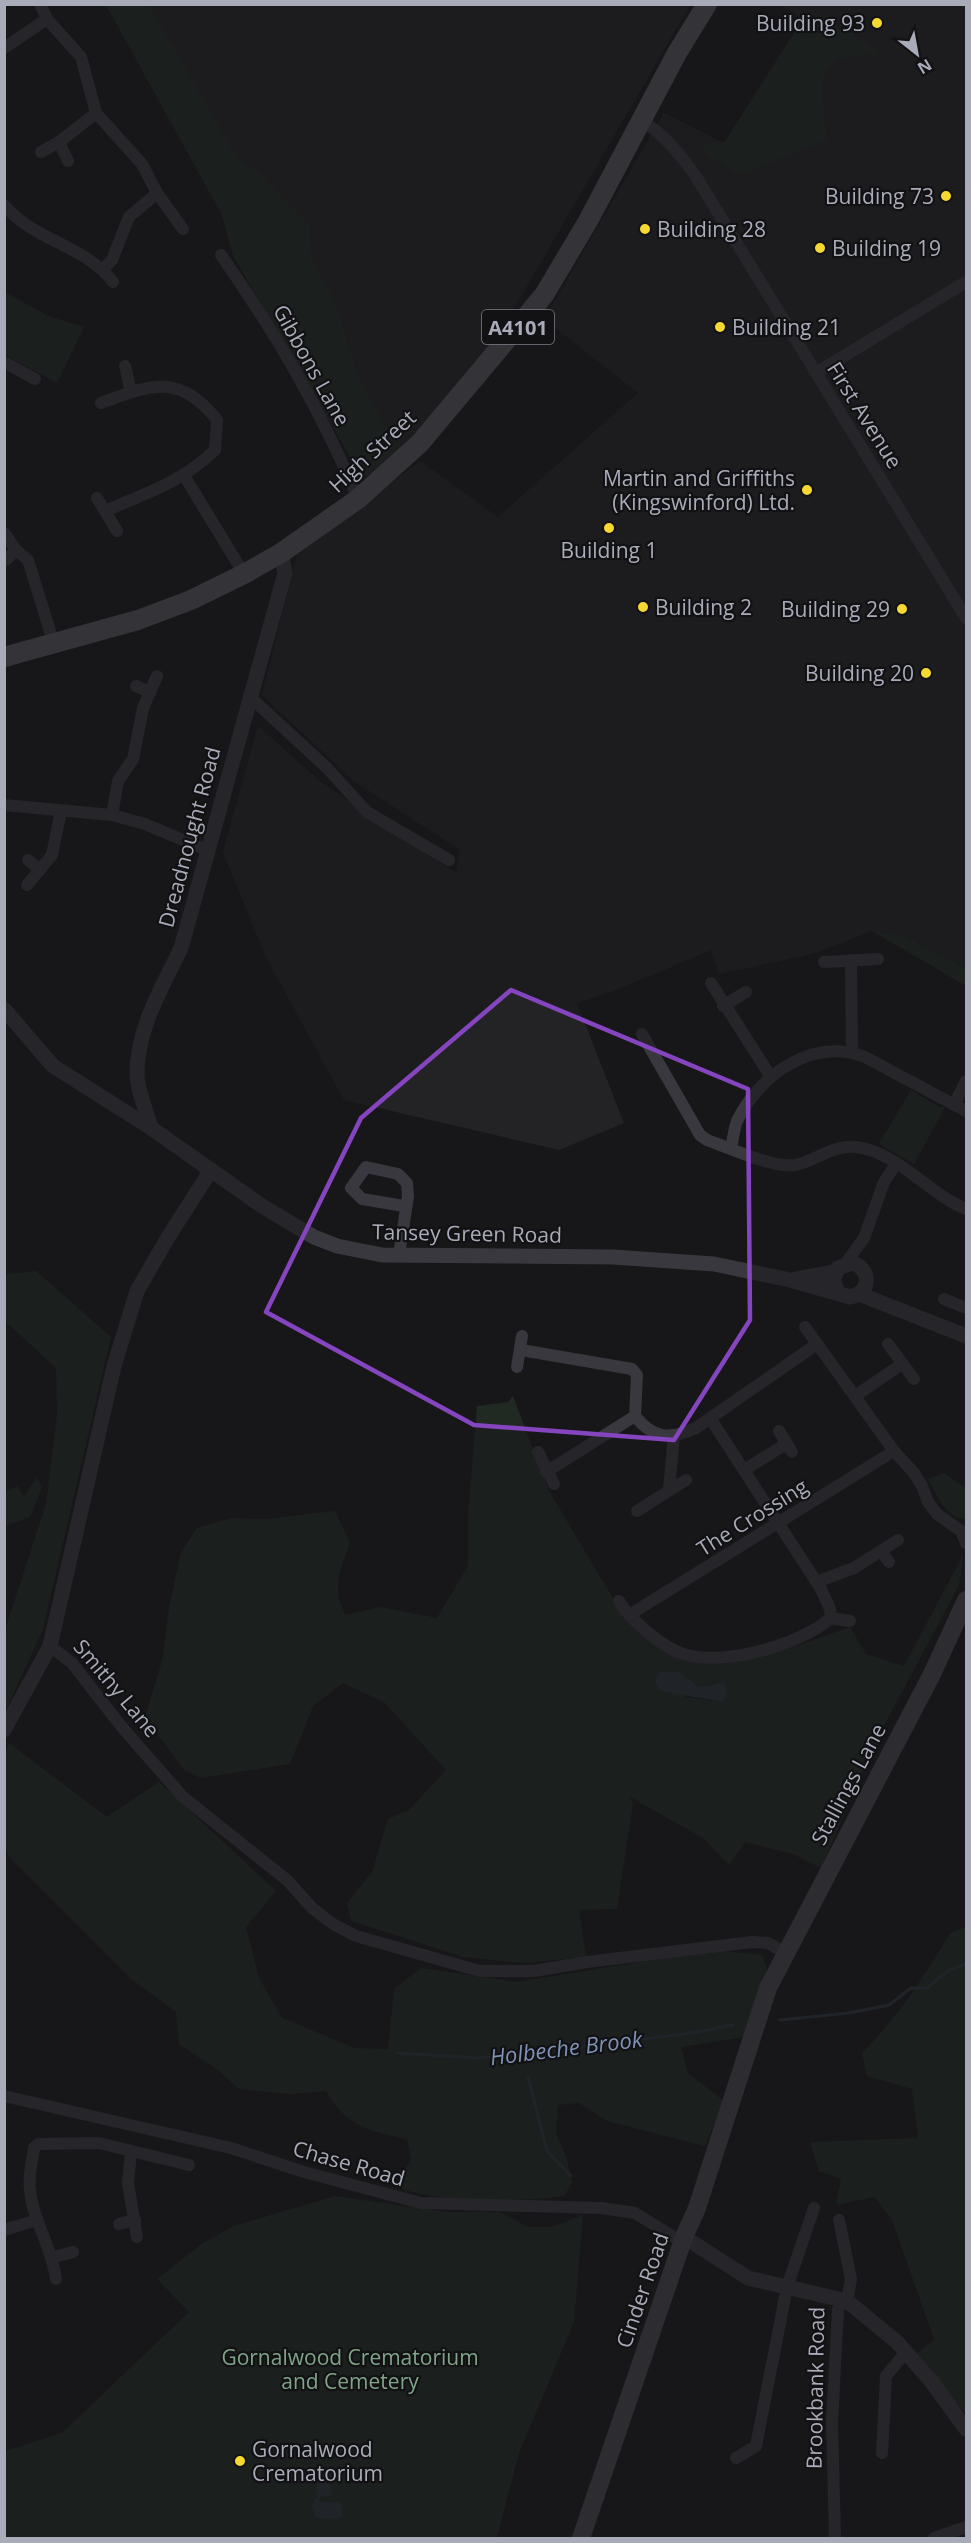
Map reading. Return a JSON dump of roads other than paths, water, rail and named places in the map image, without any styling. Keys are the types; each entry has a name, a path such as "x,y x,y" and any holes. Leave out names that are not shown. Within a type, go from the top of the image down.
{"main road":[{"name":"A4101","path":"643,121 677,54 711,6"},
{"name":"High Street","path":"4,657 138,620 191,600 281,553 376,484 420,443 544,295 643,121"},
{"name":"Stallings Lane","path":"768,1988 784,1952 932,1674 966,1600"},
{"name":"Cinder Road","path":"581,2538 683,2240 697,2208 768,1988"}],"street":[{"path":"40,4 47,19 81,57 96,113 142,164 157,193 183,229"},
{"path":"4,48 47,19"},
{"path":"41,152 59,142 96,113"},
{"name":"First Avenue","path":"643,121 660,133 677,150 695,175 966,618"},
{"path":"59,142 69,160"},
{"path":"103,269 112,260 129,217 157,193"},
{"path":"4,205 38,232 74,248 103,269 113,282"},
{"name":"Gibbons Lane","path":"221,255 272,328 307,388 358,499"},
{"path":"816,373 966,282"},
{"path":"4,362 34,380"},
{"path":"125,366 131,392"},
{"path":"100,403 131,392 164,385 183,390 203,403 217,420 215,450 185,477 105,511"},
{"path":"185,477 244,574"},
{"path":"97,498 117,531"},
{"path":"5,534 15,550 28,560 54,644"},
{"path":"6,560 15,550"},
{"name":"Dreadnought Road","path":"151,1128 137,1076 140,1038 158,994 181,948 249,696 285,573 281,553"},
{"path":"112,815 118,781 133,759 143,708 157,676"},
{"path":"136,686 150,692"},
{"path":"249,696 327,768 367,812 449,860"},
{"path":"4,805 112,815 145,824 209,851"},
{"path":"27,885 52,855 61,811"},
{"path":"28,860 40,870"},
{"path":"824,962 878,959"},
{"path":"851,960 852,1052"},
{"path":"711,983 723,1006 771,1077"},
{"path":"723,1006 746,992"},
{"name":"Tansey Green Road","path":"4,1009 53,1066 151,1128 262,1206 314,1237 337,1246 382,1255 613,1257 714,1264 790,1280 846,1296 863,1282"},
{"path":"642,1034 700,1135 781,1165 797,1165 822,1153 854,1146 896,1164 966,1209"},
{"path":"731,1148 741,1116 771,1077 792,1063 834,1050 852,1052 966,1111"},
{"path":"954,1105 966,1082"},
{"path":"863,1282 864,1238 884,1182 896,1164"},
{"path":"399,1255 404,1206 408,1196 407,1183 398,1174 366,1167 351,1188 362,1199 404,1206"},
{"name":"Smithy Lane","path":"211,1170 137,1291 114,1366 50,1646 72,1663 121,1726 183,1797 288,1881 312,1908 333,1924 356,1936 480,1971 534,1971 587,1962 752,1942 768,1943 784,1952"},
{"path":"838,1292 833,1280 864,1238"},
{"name":"Tansey Green Road","path":"790,1280 858,1265 863,1282 887,1304 966,1336"},
{"path":"944,1299 966,1308"},
{"path":"805,1327 894,1451 916,1477 932,1508 965,1535"},
{"path":"518,1367 522,1336"},
{"path":"521,1350 632,1369 637,1375 635,1416 648,1432 674,1435 689,1431 710,1418 817,1344"},
{"path":"888,1344 914,1379"},
{"path":"855,1396 902,1364"},
{"path":"546,1472 635,1416"},
{"path":"710,1418 816,1582 830,1609 831,1618"},
{"path":"744,1470 789,1448 778,1431"},
{"path":"669,1490 674,1435"},
{"name":"The Crossing","path":"629,1615 780,1524 894,1451"},
{"path":"538,1452 554,1484"},
{"path":"637,1511 686,1480"},
{"path":"816,1582 854,1568 898,1540"},
{"path":"881,1551 889,1562"},
{"path":"619,1601 640,1627 684,1655 708,1658 737,1656 805,1637 831,1618 850,1621"},
{"path":"4,1730 50,1646"},
{"name":"Chase Road","path":"4,2096 231,2148 304,2172 421,2203 601,2208 635,2213 683,2240"},
{"path":"56,2279 54,2257 37,2220 30,2192 34,2148 38,2144 99,2143 189,2165"},
{"path":"131,2152 128,2183 137,2237"},
{"path":"736,2458 756,2446 787,2287 814,2208"},
{"path":"4,2230 37,2220"},
{"path":"119,2224 135,2220"},
{"path":"839,2220 851,2279 844,2300 897,2342 966,2429"},
{"name":"Brookbank Road","path":"683,2240 748,2278 844,2300 838,2310 832,2422 835,2538"},
{"path":"54,2257 73,2252"},
{"path":"886,2445 886,2376 906,2352"},
{"path":"934,2538 966,2527"}],"waterway":[{"name":"Holbeche Brook","path":"780,2020 849,2013 889,2005 911,1988 927,1988 949,1970 966,1964"},
{"name":"Holbeche Brook","path":"398,2053 479,2058 686,2034 733,2025"},
{"path":"528,2077 547,2151 571,2176"}],"place":[{"name":"Building 93","path":"877,23"},
{"name":"Building 73","path":"946,196"},
{"name":"Building 28","path":"645,229"},
{"name":"Building 19","path":"820,248"},
{"name":"Building 21","path":"720,327"},
{"name":"Martin and Griffiths (Kingswinford) Ltd.","path":"807,490"},
{"name":"Building 1","path":"609,528"},
{"name":"Building 2","path":"643,607"},
{"name":"Building 29","path":"902,609"},
{"name":"Building 20","path":"926,673"},
{"name":"Gornalwood Crematorium","path":"240,2461"}],"park label":[{"name":"Gornalwood Crematorium and Cemetery","path":"350,2369"}]}
